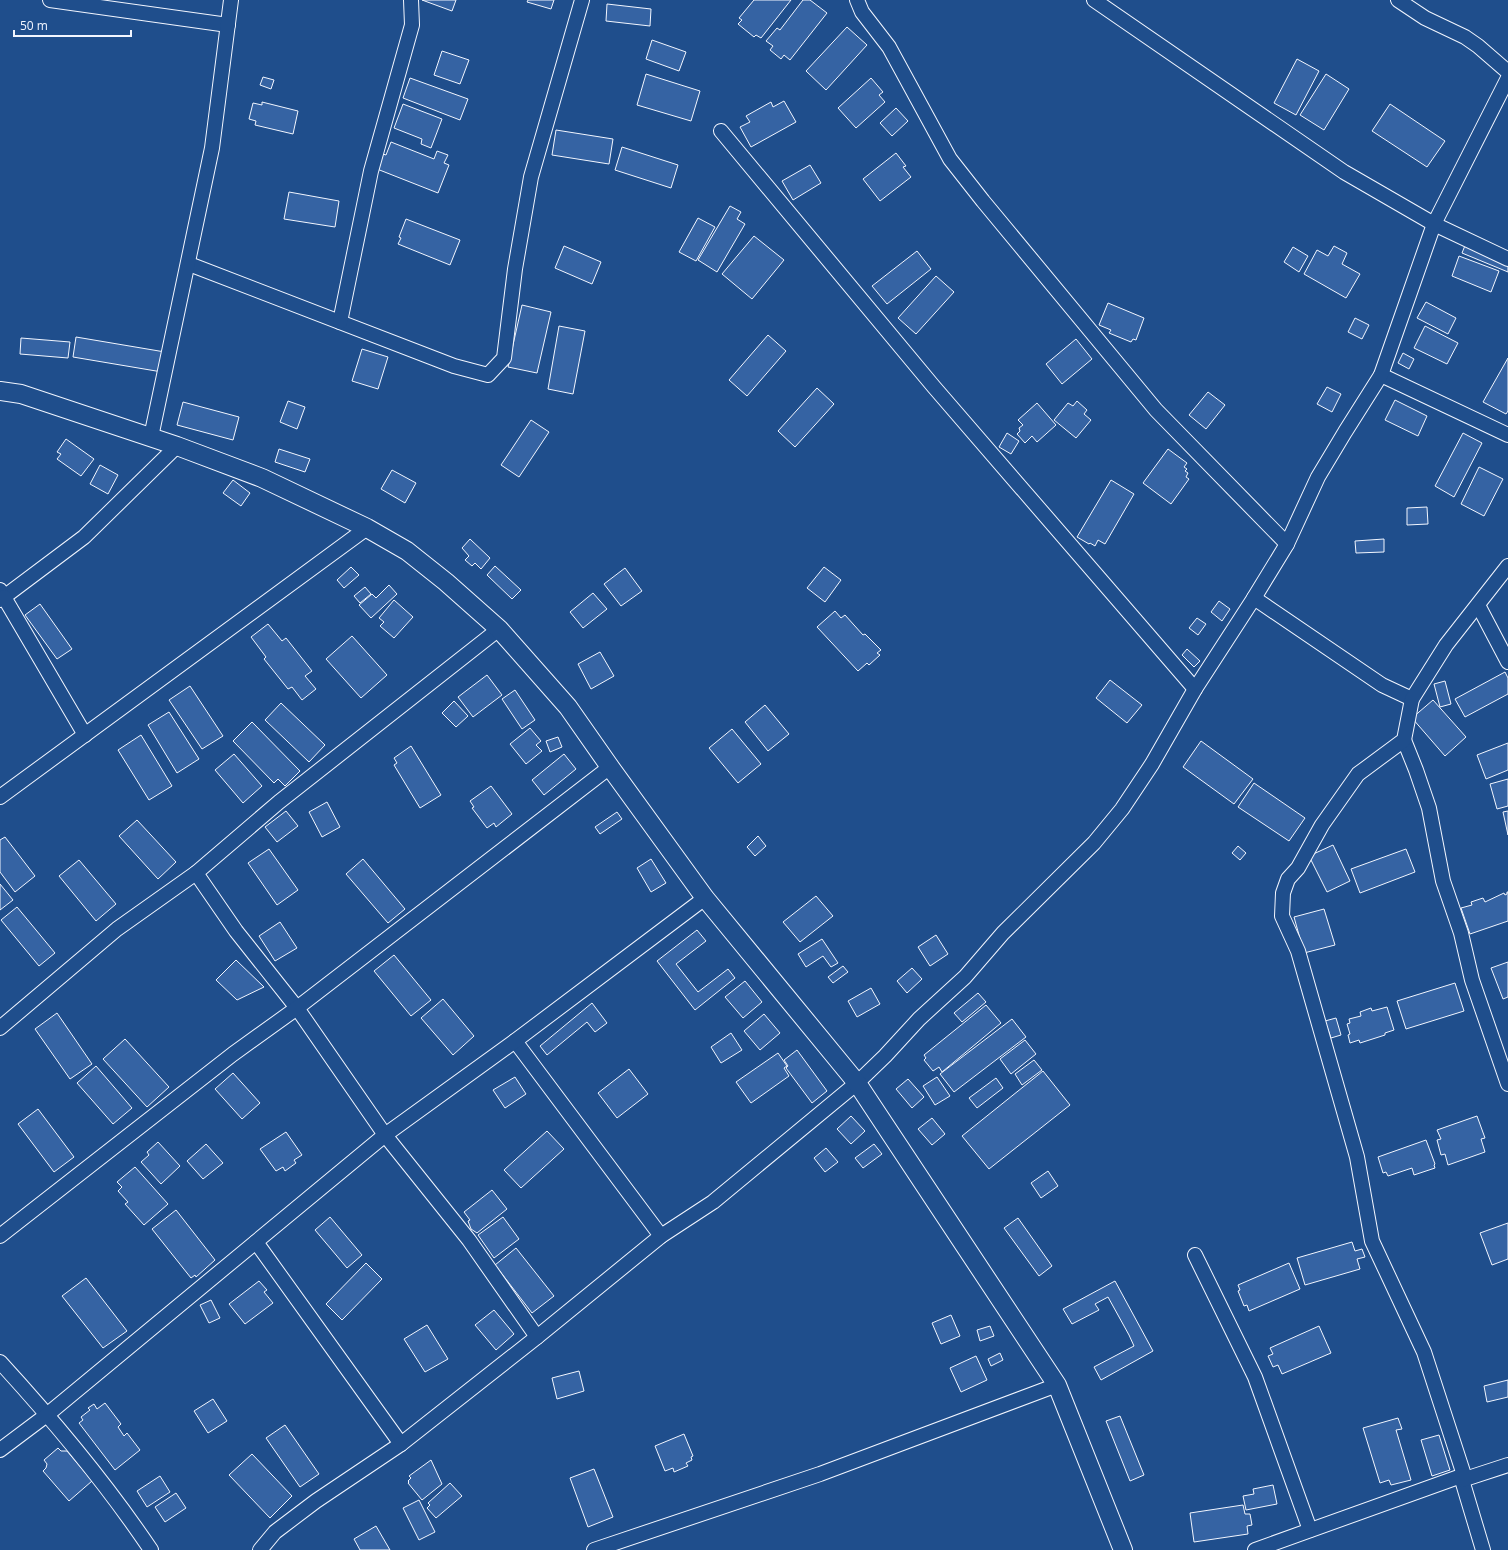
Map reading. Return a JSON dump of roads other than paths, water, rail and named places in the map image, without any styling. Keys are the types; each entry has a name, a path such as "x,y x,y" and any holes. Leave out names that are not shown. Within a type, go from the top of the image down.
{"street":[{"path":"50,0 228,25"},
{"path":"151,437 189,264 212,148 231,0"},
{"path":"340,322 371,171 412,25 411,0"},
{"path":"189,264 454,366 488,375 504,358 515,268 531,177 582,0"},
{"path":"858,0 862,12 889,47 950,159 983,201 1156,410 1287,544"},
{"path":"1094,0 1344,172 1434,224 1508,258"},
{"path":"1398,0 1425,18 1464,37 1478,46 1508,72"},
{"path":"260,1550 275,1532 316,1500 401,1444 537,1337 661,1236 713,1202 856,1083 885,1056 919,1019 965,977 1003,933 1094,843 1122,809 1152,764 1195,689 1287,544 1318,477 1382,375 1434,224 1508,78"},
{"path":"721,131 934,387 1195,689"},
{"path":"1382,375 1508,435"},
{"path":"0,391 21,394 177,446 262,478 367,528 407,551 446,582 499,629 568,707 705,898 856,1083 1057,1385 1123,1550"},
{"path":"85,735 1,596 84,537 177,446"},
{"path":"0,797 367,528"},
{"path":"1508,566 1446,645 1412,699 1404,740 1429,808 1443,880 1461,932 1472,980 1508,1084"},
{"path":"1254,598 1382,685 1412,699"},
{"path":"1478,605 1508,662"},
{"path":"0,1028 117,929 196,873 279,802 499,629"},
{"path":"1404,740 1358,774 1322,825 1298,868 1288,879 1283,893 1282,916 1298,951 1357,1157 1372,1241 1424,1352 1463,1478 1483,1550"},
{"path":"0,1236 233,1054 297,1008 610,767"},
{"path":"196,873 236,931 297,1008 385,1135 469,1240 537,1337"},
{"path":"0,1450 48,1414 385,1135 515,1041 705,898"},
{"path":"515,1041 661,1236"},
{"path":"256,1242 401,1444"},
{"path":"1195,1255 1255,1377 1310,1530"},
{"path":"0,1362 48,1414 123,1508 151,1550"},
{"path":"594,1550 820,1474 1057,1385"},
{"path":"1255,1550 1463,1478 1508,1465"}]}
